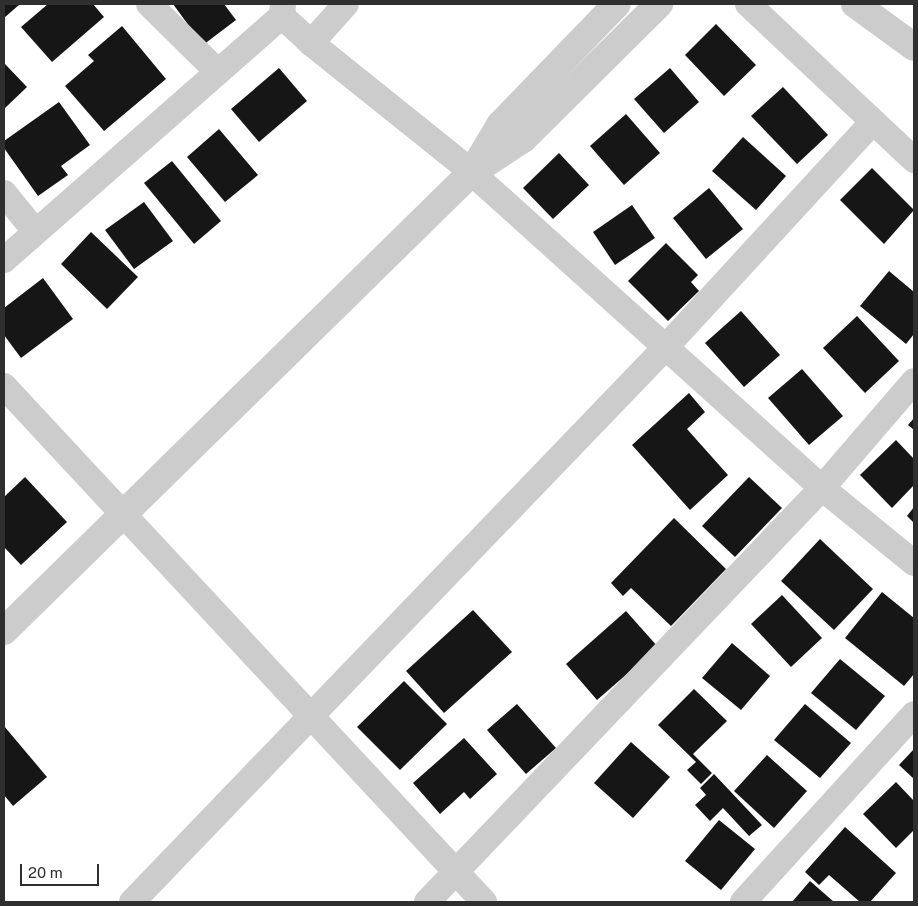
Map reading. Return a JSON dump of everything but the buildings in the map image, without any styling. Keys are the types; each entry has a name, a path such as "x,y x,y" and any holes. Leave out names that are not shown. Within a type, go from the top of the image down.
{"street":[{"path":"149,4 217,71"},
{"path":"311,43 346,4"},
{"path":"471,173 500,125 617,4"},
{"path":"4,632 124,517 471,173 523,139 659,4"},
{"path":"748,4 872,123 914,160"},
{"path":"855,4 914,47"},
{"path":"4,260 217,71 282,10 311,43 471,173 664,349 822,488 914,563"},
{"path":"132,902 664,349 872,123"},
{"path":"4,192 35,231"},
{"path":"427,902 822,488 914,381"},
{"path":"4,386 484,902"},
{"path":"744,902 914,714"}]}
